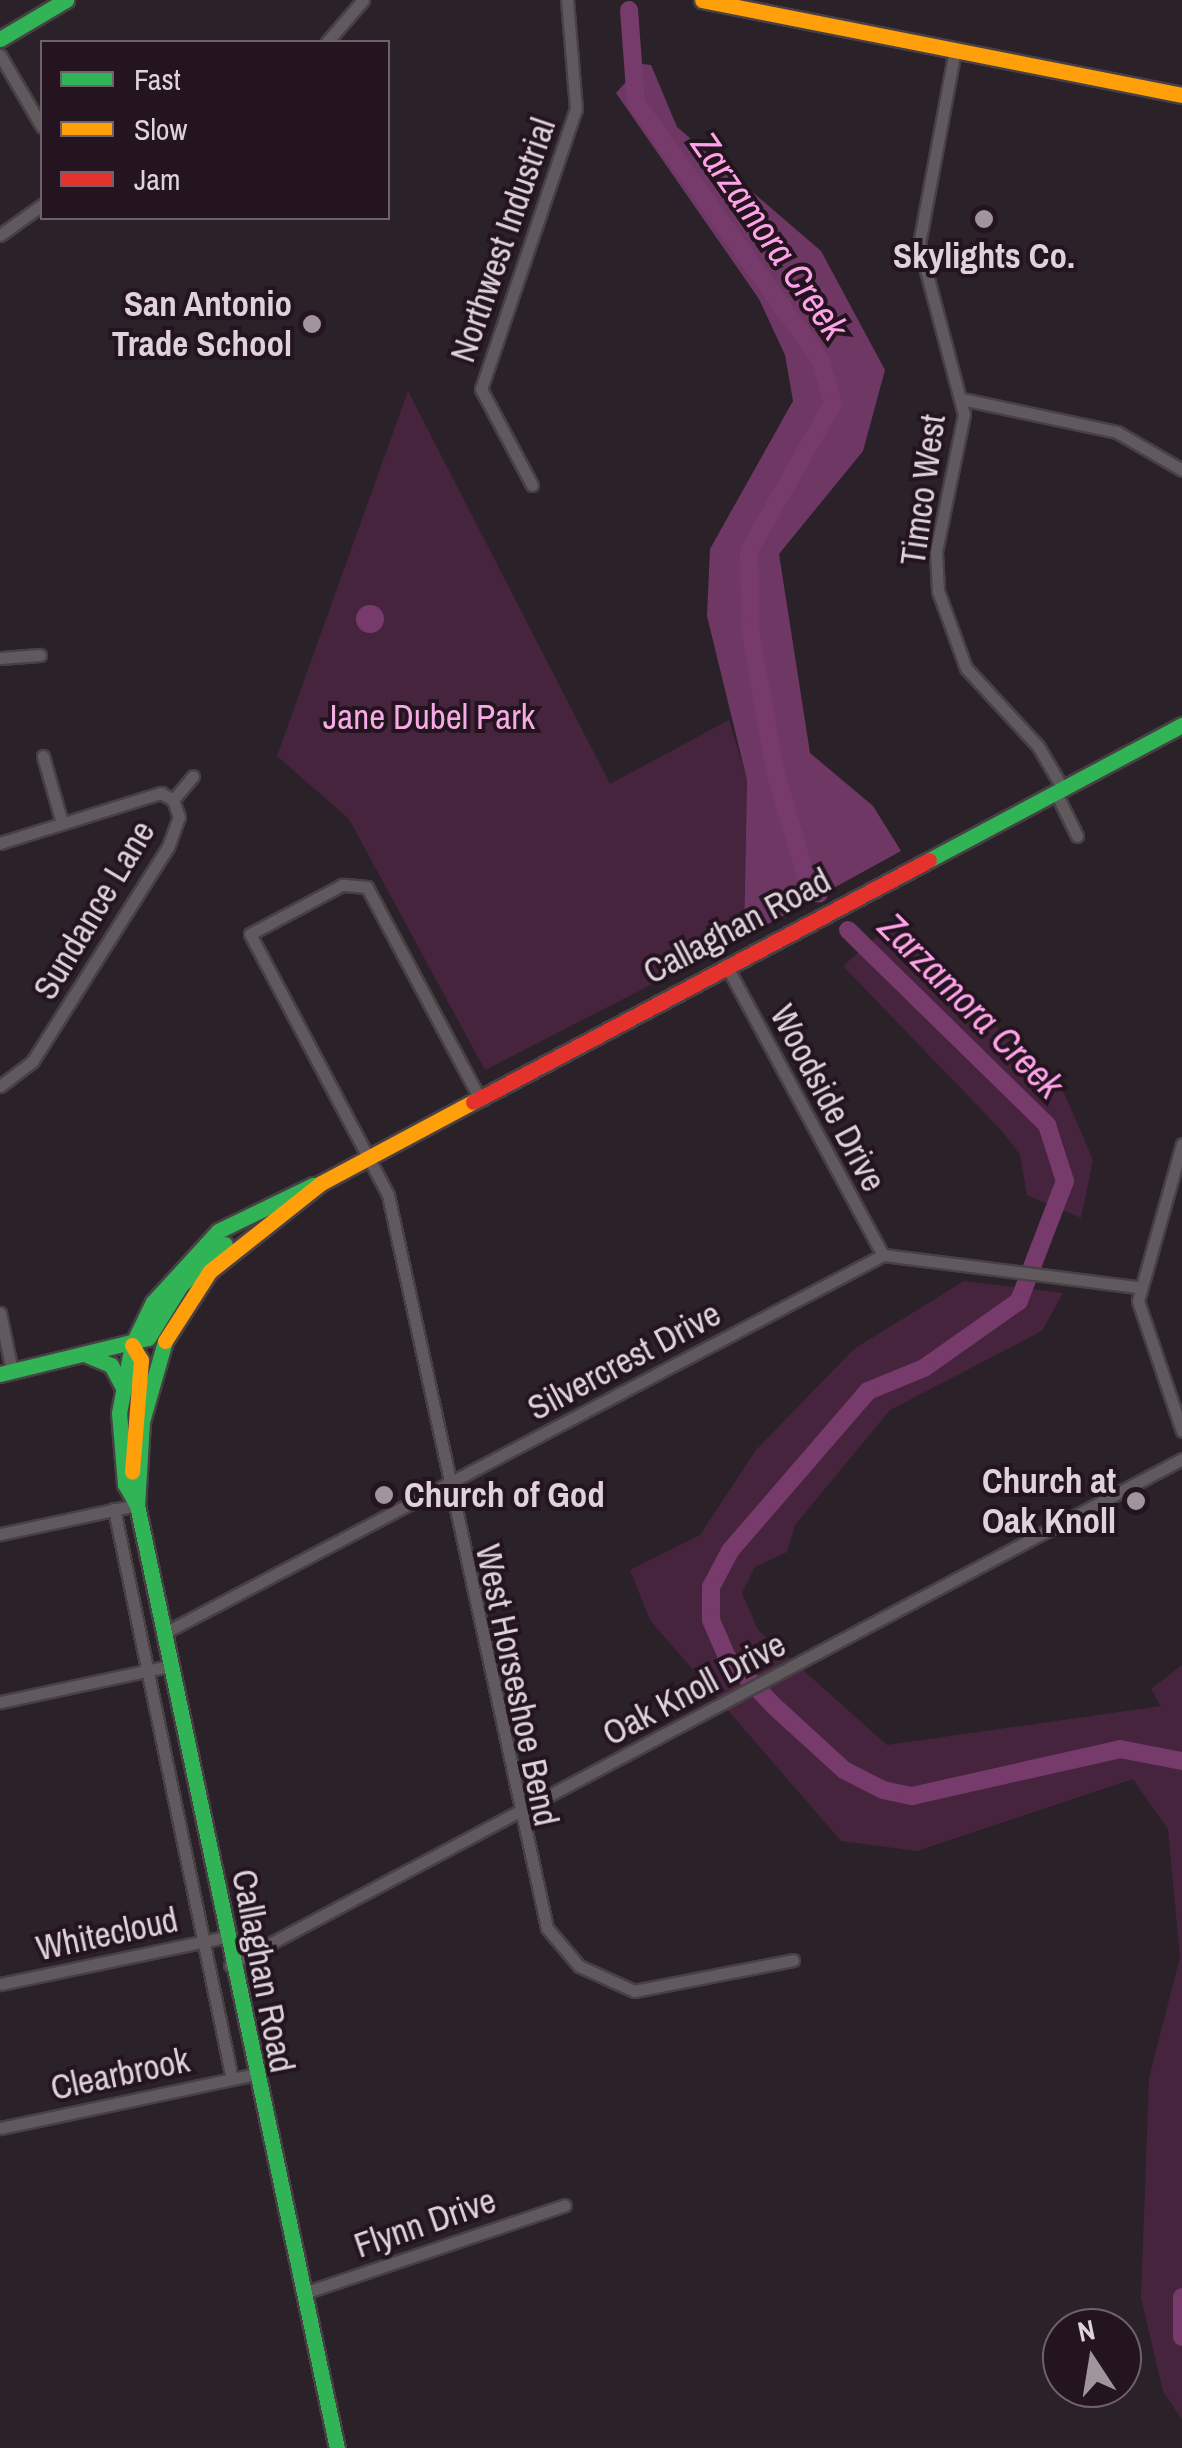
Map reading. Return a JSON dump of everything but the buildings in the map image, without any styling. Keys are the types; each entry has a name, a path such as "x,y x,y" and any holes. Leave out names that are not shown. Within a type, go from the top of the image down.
{"main road":[{"path":"0,40 66,0"},
{"path":"702,0 1182,95"},
{"name":"Callaghan Road","path":"138,1499 147,1394 170,1331 210,1271 321,1182 1182,724"},
{"name":"Callaghan Road","path":"321,1182 288,1191 200,1246 132,1346 122,1386 120,1457 138,1499 252,2074 337,2448"},
{"path":"6,1372 132,1346 148,1338 208,1257 295,1202"},
{"path":"132,1346 141,1360 130,1442 138,1499"},
{"path":"88,1355 111,1366 122,1386"}],"street":[{"path":"329,40 363,0"},
{"name":"Northwest Industrial","path":"532,485 481,389 576,109 567,0"},
{"name":"Timco West","path":"955,50 918,244 962,400 962,451 936,552 942,610 966,668 1038,746 1077,836"},
{"path":"0,55 40,124"},
{"path":"0,235 40,206"},
{"path":"962,400 1117,432 1182,470"},
{"path":"0,658 40,655"},
{"path":"43,756 62,822"},
{"path":"0,843 161,793 173,800 193,776"},
{"name":"Sundance Lane","path":"0,1086 32,1062 168,847 180,817 173,800"},
{"name":"West Horseshoe Bend","path":"479,1096 374,895 351,883 250,934 388,1195 516,1815 547,1928 592,1974 656,1991 792,1960"},
{"name":"Woodside Drive","path":"726,965 883,1255"},
{"path":"1182,1144 1138,1287 1140,1323 1182,1431"},
{"path":"883,1255 983,1271 1138,1287"},
{"name":"Silvercrest Drive","path":"162,1634 883,1255"},
{"path":"0,1312 6,1372"},
{"name":"Oak Knoll Drive","path":"230,1965 1182,1459"},
{"path":"0,1534 114,1509 138,1499"},
{"name":"Callaghan Road","path":"114,1509 232,2079"},
{"path":"0,1702 170,1666"},
{"name":"Whitecloud","path":"0,1984 225,1937"},
{"name":"Clearbrook","path":"0,2128 252,2074"},
{"name":"Flynn Drive","path":"304,2293 564,2204"}],"green space":[{"name":"Jane Dubel Park","path":"408,391 610,784 729,720 747,780 744,937 485,1070 349,819 277,756"},
{"path":"891,924 1064,1093 1093,1160 1081,1218 1027,1195 1020,1155 1002,1131 843,966"},
{"path":"964,1281 1063,1293 1042,1331 890,1410 795,1525 787,1552 755,1567 742,1593 758,1630 887,1745 1161,1706 1151,1689 1182,1665 1182,2420 1163,2391 1141,2298 1149,2078 1180,1957 1168,1829 1133,1779 917,1851 841,1841 650,1620 630,1570 700,1535 756,1450 854,1349"}],"shaded area":[{"path":"642,64 651,65 677,127 821,251 885,370 863,451 779,554 810,753 873,806 901,851 744,937 747,780 707,616 710,549 793,401 785,355 759,299 616,93"},
{"path":"370,605 380,609 384,619 380,629 370,633 360,629 356,619 360,609"}],"waterway":[{"name":"Zarzamora Creek","path":"629,10 636,103 820,359 833,403 749,551 750,629 775,771 807,880 819,894"},
{"name":"Zarzamora Creek","path":"848,930 1047,1125 1065,1181 1019,1301 924,1368 868,1391 730,1551 711,1587 711,1620 727,1657 774,1706 844,1770 883,1790 912,1796 1120,1749 1182,1761"},
{"name":"Zarzamora Creek","path":"1182,2297 1182,2337"}],"traffic: fast":[{"path":"0,39 66,0"},
{"path":"929,860 1182,725"},
{"path":"137,1505 125,1484 119,1413 132,1345 153,1302 218,1231 313,1185"},
{"path":"0,1374 148,1338 181,1285 225,1244"},
{"path":"165,1341 142,1422 137,1505 337,2448"},
{"path":"87,1355 111,1365 122,1386"}],"traffic: slow":[{"path":"702,0 1182,95"},
{"path":"165,1341 210,1271 321,1183 473,1102"},
{"path":"132,1345 141,1360 132,1472"}],"traffic: jam":[{"path":"473,1102 929,860"}],"place":[{"name":"Skylights Co.","path":"984,219"},
{"name":"San Antonio Trade School","path":"312,324"},
{"name":"Church of God","path":"384,1495"},
{"name":"Church at Oak Knoll","path":"1136,1501"}]}
